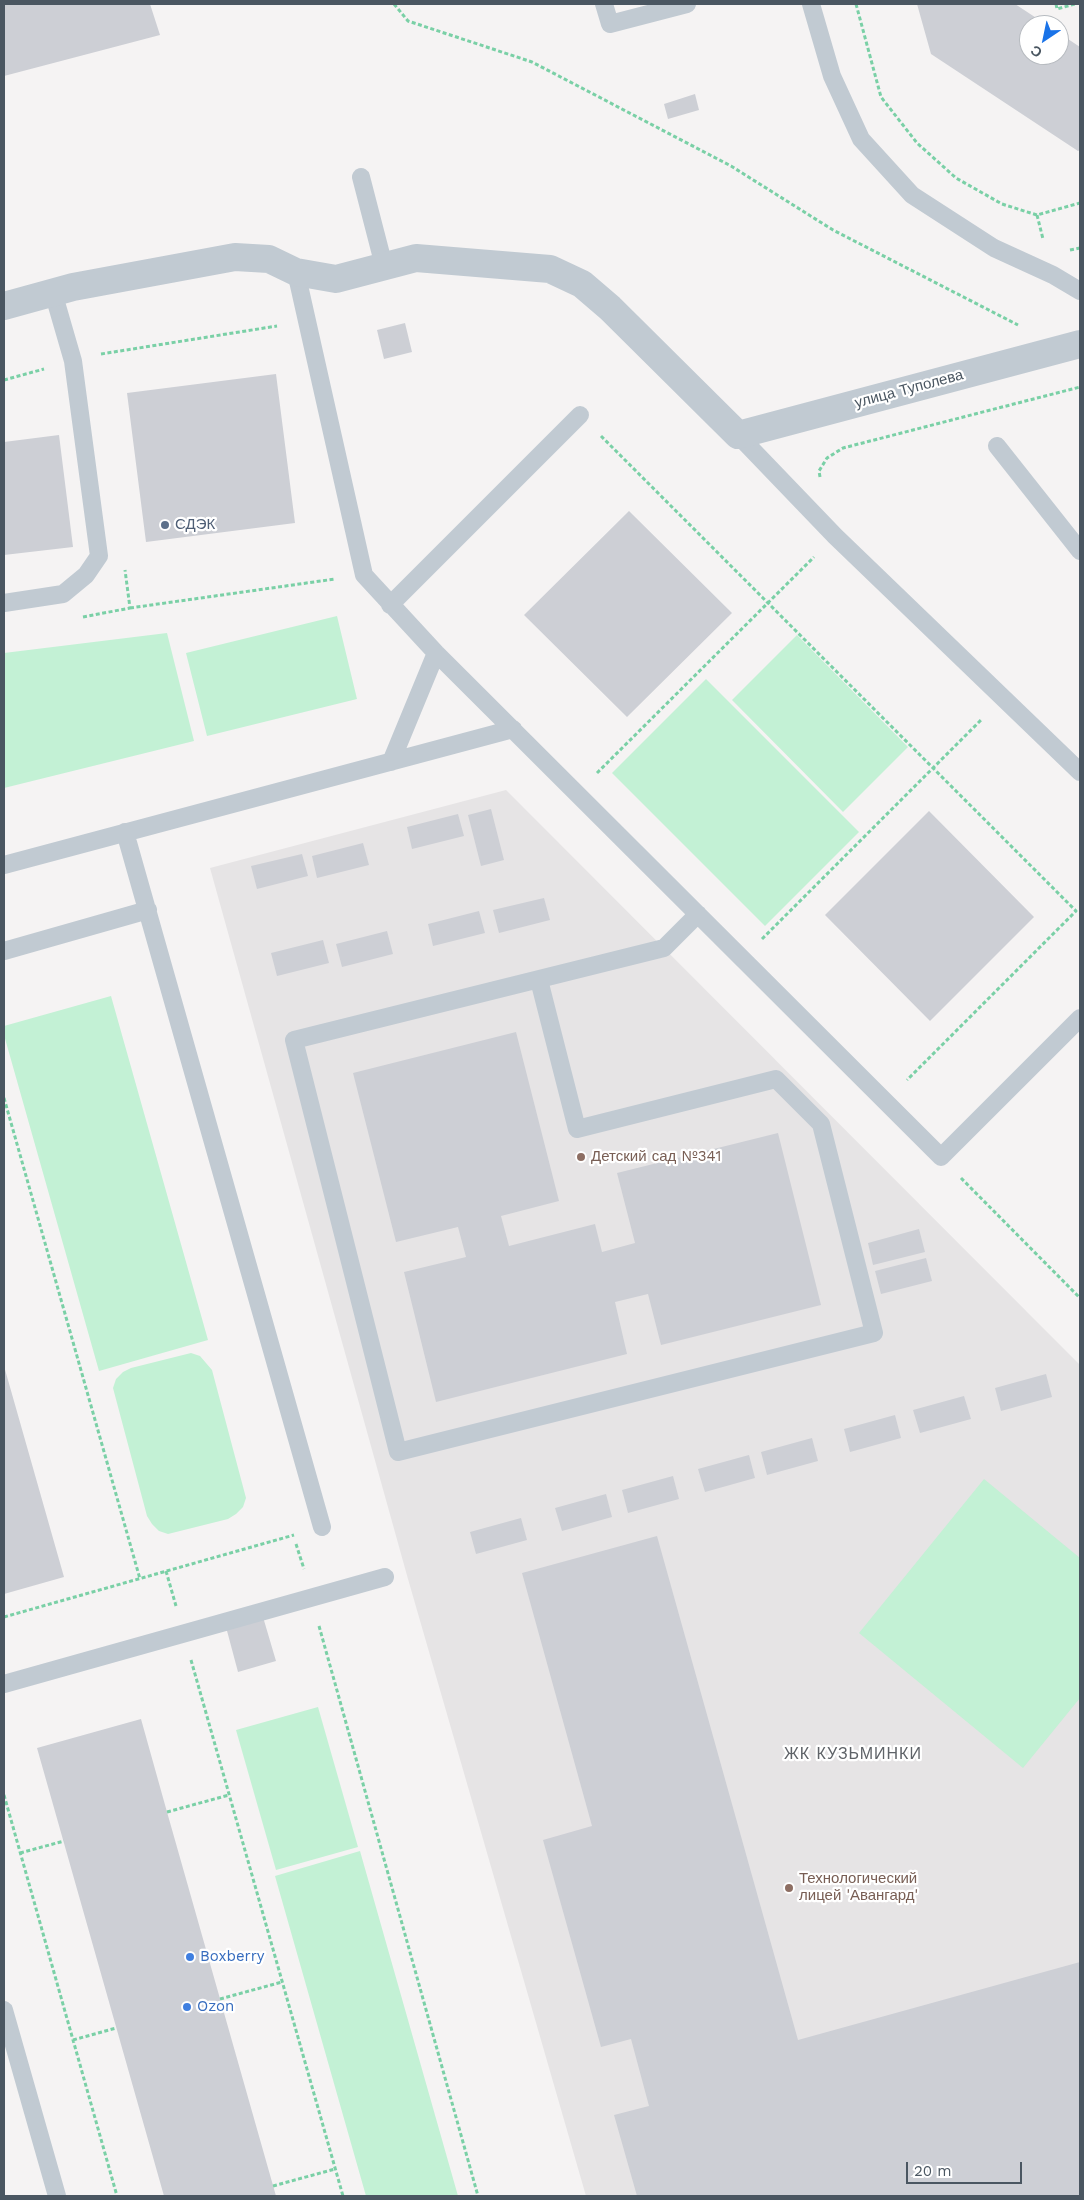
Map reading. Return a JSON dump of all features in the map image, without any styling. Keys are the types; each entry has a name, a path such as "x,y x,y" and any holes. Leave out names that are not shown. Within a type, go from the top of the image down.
{"street":[{"path":"4,306 53,292 115,278 235,257 269,259 296,272 336,280 416,258 550,269 582,284 610,308 738,435"},
{"name":"улица Туполева","path":"738,435 1071,346"}],"lane":[{"path":"604,4 610,24 687,4"},
{"path":"811,4 832,76 861,139 912,195 994,248 1053,275 1080,291"},
{"path":"360,177 384,266"},
{"path":"296,272 364,575 436,653 941,1157 1080,1018"},
{"path":"4,603 63,594 86,575 100,556 73,361 53,292"},
{"path":"390,605 580,415"},
{"path":"738,435 835,536 1080,772"},
{"path":"997,446 1080,551"},
{"path":"391,762 436,653"},
{"path":"4,865 513,729"},
{"path":"126,832 322,1527"},
{"path":"4,951 148,910"},
{"path":"539,980 577,1129 776,1079 821,1124 874,1333 398,1452 294,1040 664,948 698,914"},
{"path":"4,1684 385,1577"},
{"path":"4,2010 56,2196"}],"path":[{"path":"394,4 408,20 532,62 731,166 833,230 1071,346"},
{"path":"856,4 881,97 916,143 956,178 1002,204 1037,215 1080,204"},
{"path":"1056,4 1057,9 1075,4"},
{"path":"93,356 307,321"},
{"path":"820,479 819,471 827,458 843,448 1080,387"},
{"path":"580,415 1076,911 885,1102"},
{"path":"577,793 802,569"},
{"path":"130,608 364,575"},
{"path":"742,958 967,734"},
{"path":"4,1098 140,1578"},
{"path":"941,1157 1080,1298"},
{"path":"291,1526 478,2196"},
{"path":"4,1617 322,1527"},
{"path":"166,1571 343,2196"},
{"path":"4,1795 117,2196"},
{"path":"167,1812 229,1795"},
{"path":"20,1854 64,1842"},
{"path":"220,1999 282,1982"},
{"path":"73,2040 116,2028"},
{"path":"273,2186 335,2169"}],"shaded area":[{"path":"506,790 1080,1365 1080,2196 586,2196 408,1579 210,868"}],"green space":[{"path":"337,616 357,699 207,736 186,653"},
{"path":"167,633 194,741 4,788 4,653"},
{"path":"797,635 908,747 843,812 732,700"},
{"path":"706,679 859,832 765,926 612,773"},
{"path":"111,996 208,1340 99,1371 4,1035 4,1026"},
{"path":"191,1353 200,1356 212,1370 246,1498 243,1507 228,1519 168,1534 159,1531 147,1516 113,1388 116,1379 123,1372 131,1368"},
{"path":"984,1479 1080,1558 1080,1698 1023,1768 859,1633"},
{"path":"318,1707 358,1847 276,1870 236,1730"},
{"path":"360,1851 458,2196 366,2196 275,1876"}],"building":[{"path":"4,4 150,4 160,35 4,76"},
{"path":"917,4 1015,4 1032,15 1019,15 1019,65 1069,65 1069,40 1080,47 1080,150 1078,151 931,54"},
{"path":"695,94 699,110 668,119 664,104"},
{"path":"405,323 412,352 384,359 377,330"},
{"path":"276,374 295,523 146,542 127,393"},
{"path":"59,435 73,547 4,555 4,442"},
{"path":"629,511 732,613 627,717 524,615"},
{"path":"491,809 504,860 481,866 468,815"},
{"path":"929,811 1034,917 930,1021 825,915"},
{"path":"458,814 464,836 412,849 407,827"},
{"path":"363,843 369,865 317,878 312,856"},
{"path":"302,854 308,876 257,889 251,866"},
{"path":"544,898 550,920 499,933 493,910"},
{"path":"479,911 485,933 433,946 428,924"},
{"path":"387,931 393,954 342,967 336,944"},
{"path":"323,940 329,963 277,976 271,953"},
{"path":"516,1032 559,1201 501,1216 509,1246 595,1224 602,1252 635,1243 617,1173 778,1133 821,1305 661,1345 648,1294 615,1302 627,1354 436,1402 404,1272 466,1257 458,1227 396,1242 353,1073"},
{"path":"919,1229 925,1252 873,1265 868,1243"},
{"path":"926,1258 932,1281 881,1294 875,1271"},
{"path":"4,1366 64,1577 4,1594"},
{"path":"1046,1374 1052,1397 1001,1411 995,1388"},
{"path":"964,1396 971,1419 920,1433 913,1410"},
{"path":"895,1415 901,1438 850,1452 844,1429"},
{"path":"812,1438 818,1461 767,1475 761,1452"},
{"path":"749,1455 755,1478 705,1492 698,1469"},
{"path":"673,1476 679,1499 628,1513 622,1490"},
{"path":"606,1494 612,1517 562,1531 555,1508"},
{"path":"521,1518 527,1540 476,1554 470,1532"},
{"path":"657,1536 798,2040 1080,1962 1080,2196 637,2196 614,2115 649,2106 631,2039 601,2047 543,1840 592,1826 522,1573"},
{"path":"263,1617 276,1661 238,1672 226,1627"},
{"path":"141,1719 276,2196 164,2196 37,1748"}],"place":[{"name":"СДЭК","path":"165,525"},
{"name":"Детский сад №341","path":"581,1157"},
{"name":"Технологический лицей 'Авангард'","path":"789,1888"},
{"name":"Boxberry","path":"190,1957"},
{"name":"Ozon","path":"187,2007"}],"district":[{"name":"ЖК КУЗЬМИНКИ","path":"853,1754"}]}
